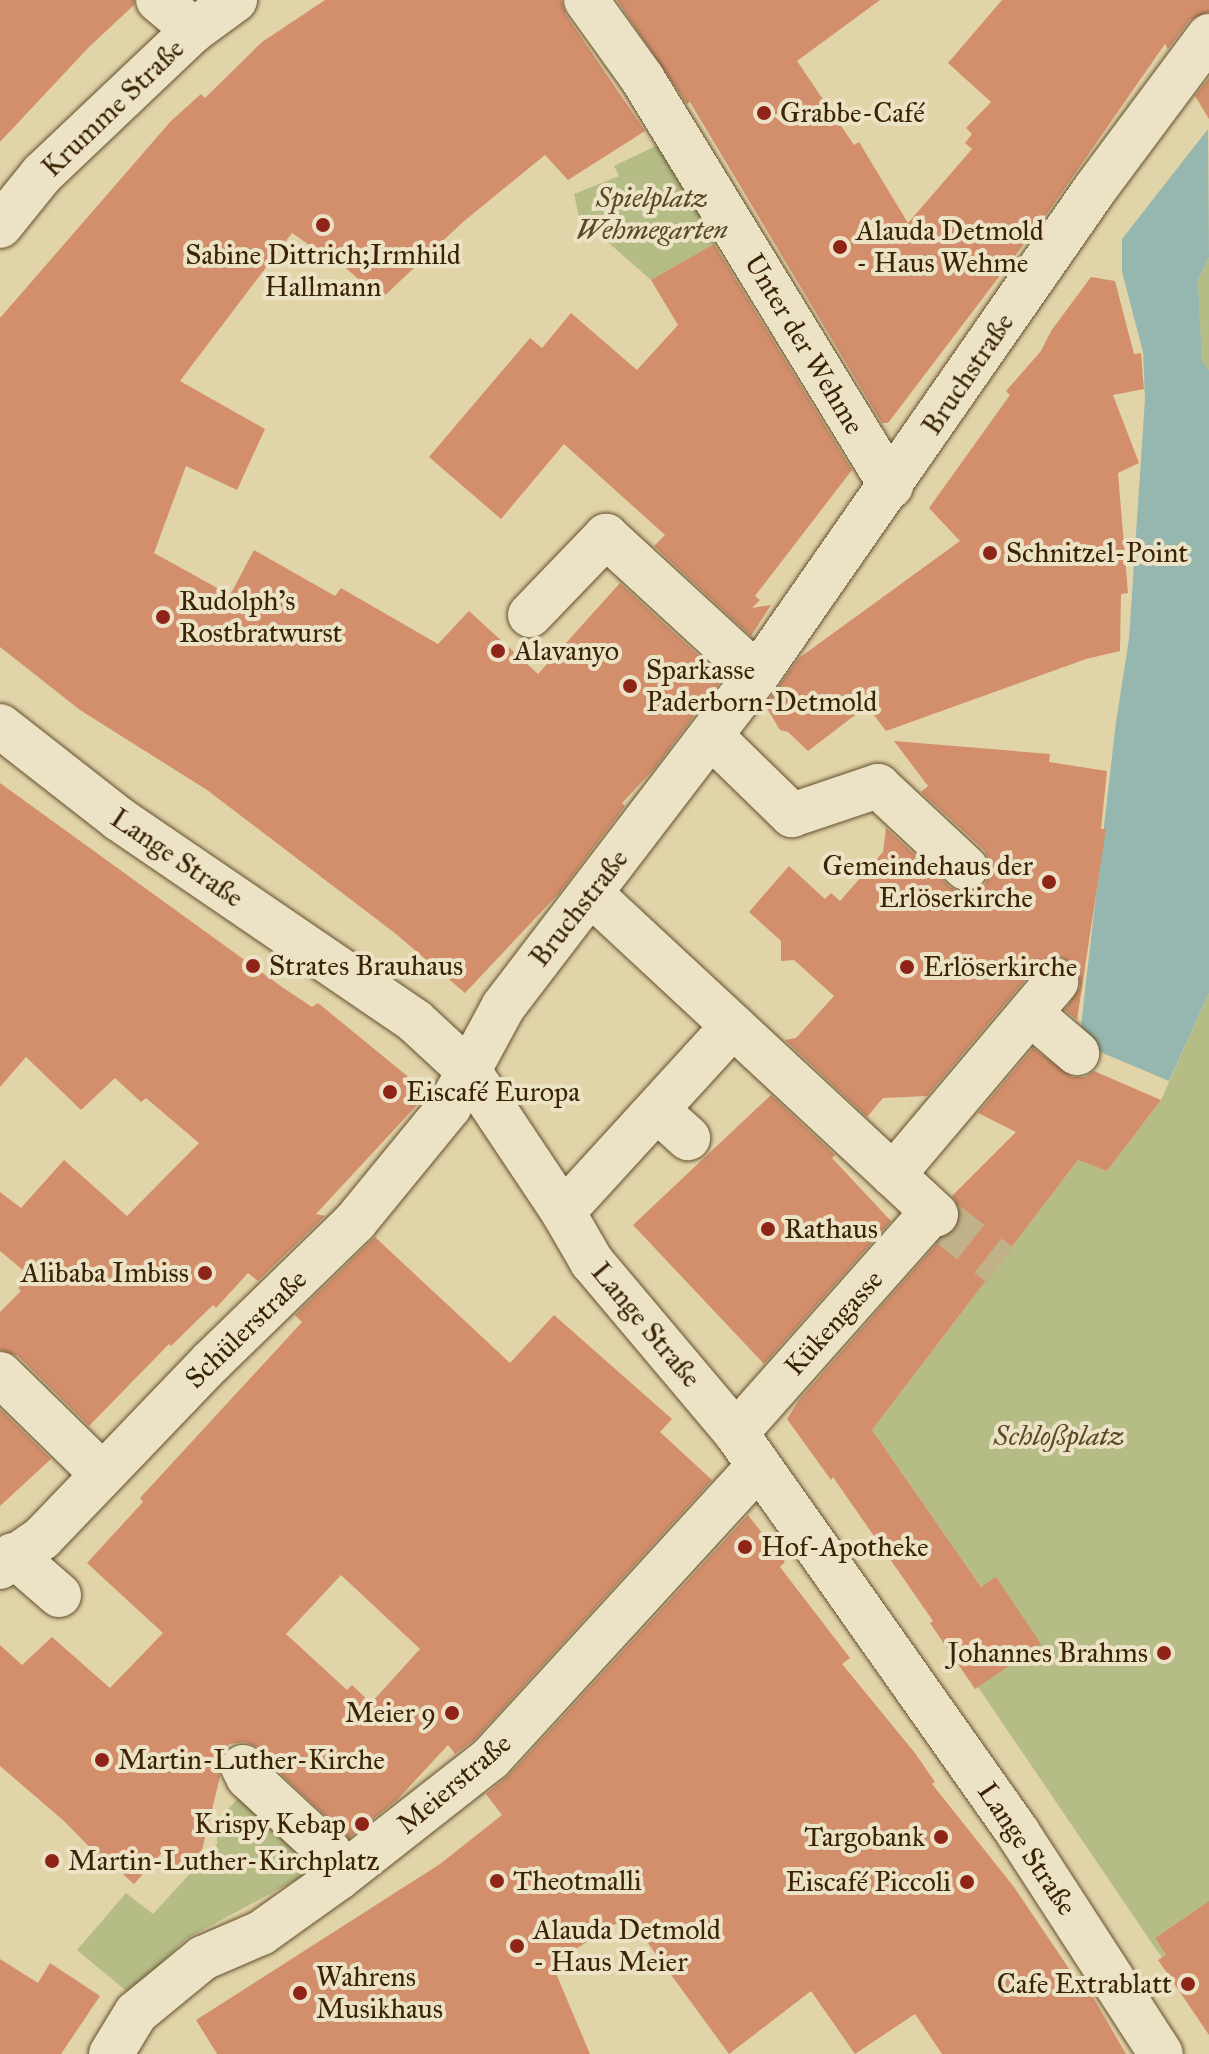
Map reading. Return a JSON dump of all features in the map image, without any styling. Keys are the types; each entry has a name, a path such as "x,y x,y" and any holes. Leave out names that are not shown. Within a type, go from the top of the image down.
{"street":[{"path":"158,0 194,30"},
{"name":"Krumme Straße","path":"0,226 42,174 194,30 235,0"},
{"name":"Unter der Wehme","path":"586,0 642,78 891,486"},
{"name":"Bruchstraße","path":"469,1071 503,1007 712,737 891,486 1095,189 1209,36"},
{"path":"530,615 606,536 757,675"},
{"name":"Lange Straße","path":"0,726 108,811 415,1021 469,1071 563,1212 592,1262 747,1450 1018,1833 1161,2054"},
{"path":"712,737 792,815 878,786 966,868"},
{"path":"591,894 893,1175 1043,998 1077,1053"},
{"path":"563,1212 680,1130 733,1026"},
{"name":"Schülerstraße","path":"18,1553 102,1474 211,1362 355,1222 449,1107 469,1071"},
{"name":"Kükengasse","path":"747,1450 934,1213 893,1175"},
{"path":"0,1374 102,1474"},
{"name":"Meierstraße","path":"111,2054 136,2013 203,1958 261,1933 338,1878 491,1758 710,1520 747,1450"},
{"path":"18,1553 59,1595"},
{"path":"243,1767 248,1777 330,1853 338,1878"}],"green space":[{"name":"Spielplatz Wehmegarten","path":"664,142 702,201 715,244 651,280 579,217 574,194 619,176 614,166"},
{"path":"1209,257 1209,370 1202,362 1198,280"},
{"name":"Schloßplatz","path":"1209,993 1209,1907 1206,1903 1155,1938 1166,1955 1162,1958 978,1687 996,1578 981,1587 872,1430 1078,1160 1107,1171 1161,1100"},
{"path":"243,1793 307,1845 305,1875 186,1939 130,1994 77,1950 126,1893 153,1914 217,1844 217,1821"}],"water":[{"path":"1208,129 1209,257 1198,280 1202,361 1209,370 1209,993 1169,1081 1079,1043 1116,722 1129,639 1145,399 1143,352 1122,272 1122,239"}],"building":[{"path":"0,0 134,0 134,5 89,47 0,142"},
{"path":"325,0 561,0 566,15 645,131 568,180 545,155 463,222 381,299 331,255 328,258 292,233 180,381 265,429 237,490 186,466 154,553 230,595 254,550 335,596 341,588 438,644 469,611 538,674 620,583 723,678 654,769 622,803 625,806 560,892 465,993 396,934 207,790 80,710 0,647 0,318 171,121 201,94 205,98 262,42"},
{"path":"617,0 880,0 797,61 854,145 859,142 908,223 972,149 965,143 972,134 966,128 991,102 948,63 1002,0 1209,0 1209,12 1190,20 1168,49 1165,44 1046,215 888,423 882,423 690,102 687,104"},
{"path":"1209,78 1209,119 1195,96"},
{"path":"714,244 852,470 755,596 760,600 752,608 771,605 751,636 654,546 665,535 564,444 501,519 429,457 530,338 542,348 571,313 637,370 678,325 651,280"},
{"path":"1091,277 1115,281 1134,354 1141,353 1144,389 1113,395 1139,463 1118,473 1128,593 1121,594 1120,651 1086,659 886,731 867,706 808,751 788,732 780,730 765,705 799,658 960,541 929,508 1010,395 1006,391 1041,351 1051,331"},
{"path":"894,741 1050,754 1049,762 1107,771 1101,829 1106,829 1077,1020 1065,1010 1080,987 1079,973 1071,962 1061,958 1047,959 1037,966 927,1096 883,1098 867,1117 785,1040 796,1038 834,996 794,960 781,961 781,941 749,912 789,866 825,899 831,893 840,901 883,852 886,828 950,887 961,892 973,892 985,884 990,873 990,861 984,850 921,792 928,786"},
{"path":"0,783 282,987 312,1007 318,1003 428,1093 316,1214 325,1216 258,1281 248,1273 216,1308 213,1305 171,1346 169,1344 89,1426 18,1356 0,1350 0,1312 21,1291 18,1288 30,1276 0,1251 0,1192 21,1208 64,1160 127,1216 199,1143 146,1098 141,1102 115,1078 81,1110 26,1057 0,1087"},
{"path":"1033,1048 1072,1077 1085,1077 1094,1071 1161,1100 1107,1171 1078,1160 872,1430 981,1587 996,1577 1041,1644 975,1689 930,1623 933,1621 833,1477 831,1480 787,1419 799,1400 941,1239 955,1231 960,1221 960,1208 952,1196 1016,1132 978,1113"},
{"name":"Rathaus","path":"771,1095 835,1155 832,1158 891,1221 764,1364 633,1225"},
{"path":"375,1237 510,1363 554,1315 672,1419 660,1432 712,1480 474,1740 455,1754 448,1745 397,1800 349,1838 268,1762 257,1747 245,1742 229,1744 218,1765 220,1777 201,1854 176,1866 167,1847 134,1884 110,1863 107,1865 64,1821 0,1766 0,1645 22,1665 52,1637 110,1688 163,1633 87,1563 143,1502 140,1498 302,1322 295,1315","holes":["341,1575 420,1649 371,1703 352,1685 347,1690 286,1634"]},
{"path":"0,1409 51,1459 0,1506"},
{"path":"748,1515 785,1562 780,1567 850,1658 842,1664 915,1753 935,1782 932,1784 1014,1887 1078,1982 1083,1980 1126,2054 942,2054 915,2014 855,2054 811,1991 729,2054 628,1916 552,1964 590,2054 217,2054 196,2020 440,1864 502,1815 486,1794 509,1775"},
{"path":"1209,1901 1209,2035 1158,1960 1166,1955 1155,1938"},
{"path":"0,1959 38,1983 50,1963 100,1996 61,2054 0,2054"}],"tunnel":[{"path":"936,1215 1000,1265"}],"place":[{"name":"Grabbe-Café","path":"764,113"},
{"name":"Sabine Dittrich;Irmhild Hallmann","path":"323,225"},
{"name":"Alauda Detmold - Haus Wehme","path":"840,247"},
{"name":"Schnitzel-Point","path":"990,553"},
{"name":"Rudolph's Rostbratwurst","path":"163,617"},
{"name":"Alavanyo","path":"498,651"},
{"name":"Sparkasse Paderborn-Detmold","path":"630,686"},
{"name":"Gemeindehaus der Erlöserkirche","path":"1049,882"},
{"name":"Strates Brauhaus","path":"253,966"},
{"name":"Erlöserkirche","path":"907,967"},
{"name":"Eiscafé Europa","path":"390,1092"},
{"name":"Rathaus","path":"768,1229"},
{"name":"Alibaba Imbiss","path":"205,1273"},
{"name":"Hof-Apotheke","path":"745,1547"},
{"name":"Johannes Brahms","path":"1164,1653"},
{"name":"Meier 9","path":"452,1713"},
{"name":"Martin-Luther-Kirche","path":"102,1760"},
{"name":"Krispy Kebap","path":"362,1824"},
{"name":"Targobank","path":"941,1837"},
{"name":"Martin-Luther-Kirchplatz","path":"52,1861"},
{"name":"Theotmalli","path":"497,1881"},
{"name":"Eiscafé Piccoli","path":"967,1882"},
{"name":"Alauda Detmold - Haus Meier","path":"517,1946"},
{"name":"Cafe Extrablatt","path":"1188,1984"},
{"name":"Wahrens Musikhaus","path":"300,1993"}]}
